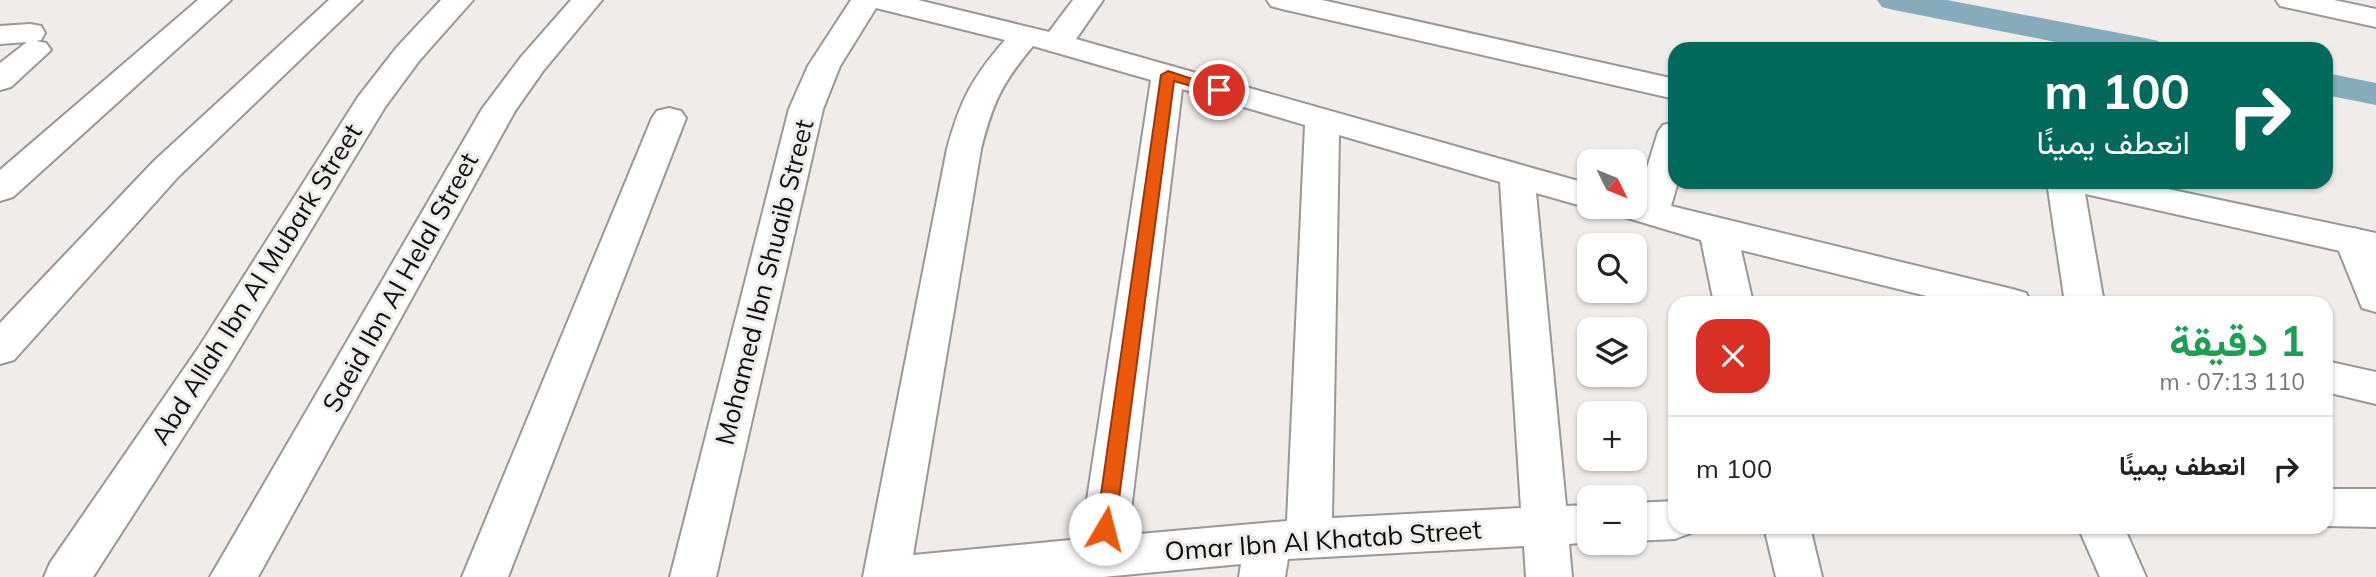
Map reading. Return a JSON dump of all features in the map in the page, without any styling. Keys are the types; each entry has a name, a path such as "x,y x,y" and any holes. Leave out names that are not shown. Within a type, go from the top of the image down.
{"street":[{"path":"0,189 82,114 216,0"},
{"path":"0,349 166,169 346,0"},
{"name":"Abd Allah Ibn Al Mubark Street","path":"67,577 214,358 370,104 408,54 458,0"},
{"name":"Saeid Ibn Al Helal Street","path":"233,577 499,109 532,64 587,0"},
{"name":"Mohamed Ibn Shuaib Street","path":"693,577 806,109 824,65 866,0"},
{"path":"881,0 1041,39 1577,193"},
{"path":"888,577 964,149 974,111 992,76 1087,0"},
{"path":"1282,0 1668,87"},
{"path":"2291,0 2320,3 2376,18"},
{"path":"0,80 22,39"},
{"path":"1102,556 1168,75"},
{"path":"485,577 669,118"},
{"path":"1279,552 1322,121"},
{"path":"1647,193 1668,147"},
{"path":"1517,176 1549,577"},
{"path":"2066,189 2084,296"},
{"path":"2113,189 2365,244 2376,298"},
{"path":"1647,212 1983,296"},
{"path":"1718,232 1732,296"},
{"path":"2333,379 2376,388"},
{"path":"2333,508 2376,508"},
{"path":"1647,521 1668,520"},
{"name":"Omar Ibn Al Khatab Street","path":"888,577 977,573 1102,556 1279,552 1577,525"},
{"path":"1789,534 1799,577"},
{"path":"2104,534 2123,577"}],"waterway":[{"path":"1894,0 2109,42"},
{"path":"2333,85 2376,94"}],"route":[{"path":"1105,529 1168,75 1219,90"}]}
